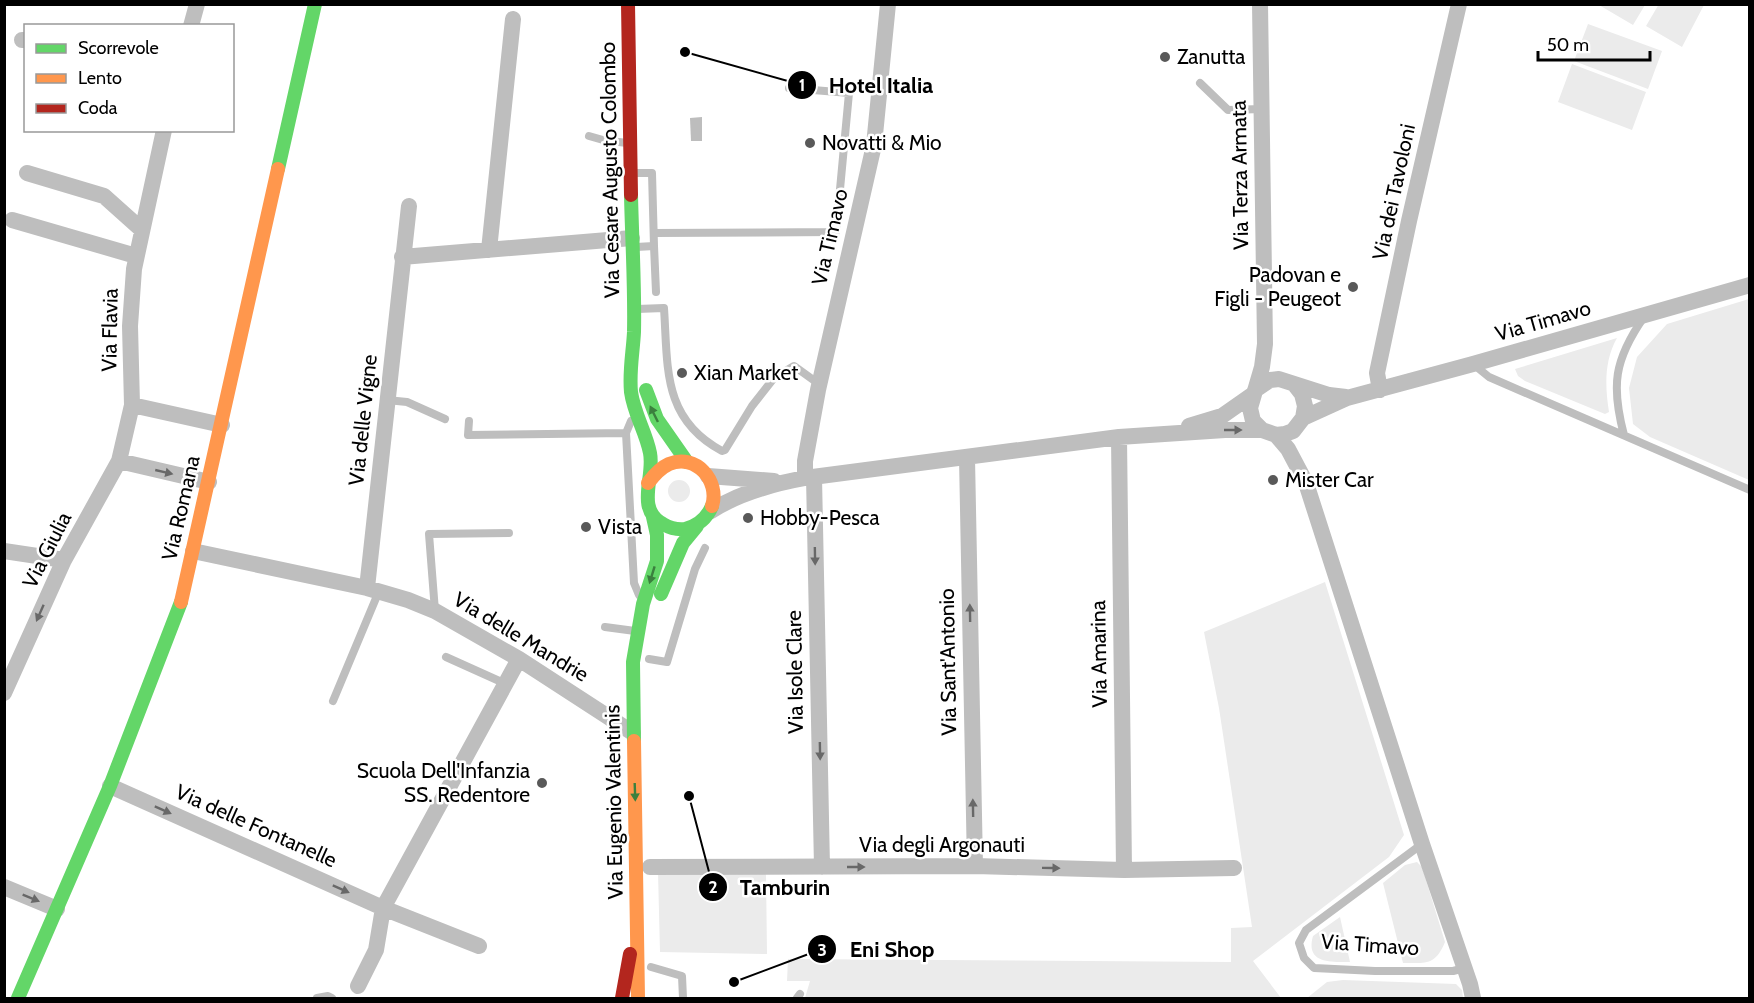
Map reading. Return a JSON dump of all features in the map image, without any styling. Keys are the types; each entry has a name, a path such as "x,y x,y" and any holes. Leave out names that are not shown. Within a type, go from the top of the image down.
{"main road":[{"name":"Via Romana","path":"22,997 110,786 181,603 315,4"},
{"name":"Via Cesare Augusto Colombo","path":"628,4 634,309 634,334 630,359 635,412 651,459 646,501 653,517"},
{"name":"Via Cesare Augusto Colombo","path":"634,334 650,406 666,436 687,462"},
{"name":"Via Timavo","path":"687,462 699,467 708,476"},
{"path":"648,483 654,473 664,465 687,462"},
{"path":"708,476 713,487 714,499 711,511"},
{"name":"Via Timavo","path":"697,526 711,511"},
{"path":"653,517 669,528 678,530 697,526"},
{"name":"Via Eugenio Valentinis","path":"622,999 637,911 643,737 633,662 643,604 657,561 657,535 653,517"},
{"path":"649,664 656,606 678,584 683,543 697,526"},
{"path":"637,911 638,999"},
{"path":"651,961 651,999"}],"street":[{"path":"192,24 197,4"},
{"name":"Via Timavo","path":"809,477 805,461 819,384 874,145 888,4"},
{"name":"Via Terza Armata","path":"1254,393 1265,344 1260,4"},
{"name":"Via dei Tavoloni","path":"1380,390 1377,373 1459,4"},
{"path":"489,250 513,19"},
{"name":"Via Flavia","path":"119,461 132,405 130,326 136,256 165,132"},
{"path":"27,173 104,196 142,230"},
{"name":"Via delle Vigne","path":"373,589 387,400 409,206"},
{"path":"12,220 136,256"},
{"path":"402,257 632,242"},
{"name":"Via Timavo","path":"711,511 729,500 781,482 809,477 1119,437 1225,430 1269,432 1293,430 1301,421 1347,398 1749,285"},
{"name":"Via Terza Armata","path":"1265,344 1277,369 1291,383"},
{"name":"Via Timavo","path":"1163,435 1222,416 1270,380 1279,379 1329,395 1347,398"},
{"path":"1291,383 1302,394 1305,406 1301,421 1298,467"},
{"path":"1254,393 1250,408 1253,421 1288,449 1306,483 1422,844 1465,968 1473,999"},
{"path":"132,405 222,424"},
{"name":"Via Amarina","path":"1119,437 1124,870"},
{"name":"Via Sant'Antonio","path":"967,458 975,866"},
{"path":"119,461 209,482"},
{"name":"Via Giulia","path":"4,693 64,560 119,461"},
{"name":"Via Timavo","path":"708,476 781,482"},
{"name":"Via Isole Clare","path":"809,477 822,867"},
{"path":"4,551 64,560"},
{"name":"Via delle Mandrie","path":"193,551 373,589 435,611 519,659 643,737"},
{"path":"358,986 376,950 383,908 519,659"},
{"name":"Via delle Fontanelle","path":"110,786 383,908 479,946"},
{"name":"Via degli Argonauti","path":"650,867 975,866 1124,870 1234,868"},
{"path":"4,887 57,909"}],"lane":[{"path":"1200,83 1228,110 1262,109"},
{"path":"654,233 836,232 849,93 789,88"},
{"path":"589,136 615,143 631,142"},
{"path":"631,173 652,173 656,292"},
{"path":"632,242 654,246"},
{"path":"634,309 664,308 671,391 688,424 703,441 722,451 725,450 752,406 774,378 794,366 819,384"},
{"path":"1624,435 1617,406 1616,379 1620,361 1635,330 1646,314"},
{"path":"1473,364 1489,377 1749,490"},
{"path":"387,400 407,402 445,419"},
{"name":"Via Cesare Augusto Colombo","path":"630,500 626,433 635,412"},
{"path":"469,421 468,435 626,433"},
{"name":"Via Eugenio Valentinis","path":"630,500 634,583 643,604"},
{"path":"435,611 429,534 509,533"},
{"path":"649,664 667,662 678,584 695,569 705,548"},
{"path":"333,701 373,589"},
{"path":"606,627 638,632"},
{"path":"446,657 506,684"},
{"name":"Via Timavo","path":"1422,844 1306,930 1299,943 1304,958 1314,968 1453,971 1465,968"},
{"path":"651,961 682,976 682,999"},
{"path":"317,999 328,996 332,999"}],"shaded area":[{"path":"1645,4 1633,25 1599,5"},
{"path":"1659,4 1704,5 1682,47 1646,26"},
{"path":"1588,24 1662,51 1648,89 1574,61"},
{"path":"1572,64 1646,92 1632,130 1558,102"},
{"path":"702,117 702,141 691,141 690,118"},
{"path":"1750,299 1749,480 1650,437 1633,424 1629,388 1637,357 1667,324"},
{"path":"1617,338 1608,365 1606,384 1609,412 1605,414 1525,381 1518,376 1515,369"},
{"path":"679,480 687,483 690,491 687,499 679,502 671,499 668,491 671,483"},
{"path":"1325,582 1404,835 1389,857 1253,961 1281,998 805,998 810,981 787,981 788,959 1231,962 1231,928 1252,927 1219,708 1204,632"},
{"path":"1417,862 1422,867 1445,942 1437,955 1429,962 1403,963 1383,883 1405,865"},
{"path":"658,872 766,874 767,954 660,952"},
{"path":"1340,917 1350,962 1321,960 1313,952 1313,936"},
{"path":"1343,980 1456,984 1462,990 1463,998 1307,998 1327,982"}],"traffic: fast":[{"path":"278,169 315,4"},
{"path":"631,195 634,281 631,392 650,453 648,492 650,510 663,524 685,529 701,521 712,506"},
{"path":"646,390 657,419 687,462"},
{"path":"634,741 633,662 643,604 657,561 657,535 653,517"},
{"path":"661,594 683,543 697,526"},
{"path":"18,998 110,786 181,602"}],"traffic: slow":[{"path":"181,602 278,169"},
{"path":"648,483 657,472 669,464 688,462 697,466 709,479 714,497 712,506"},
{"path":"634,741 638,998"}],"traffic: jam":[{"path":"628,4 631,195"},
{"path":"622,998 630,954"}],"place":[{"name":"Hotel Italia","path":"685,52"},
{"name":"Zanutta","path":"1165,57"},
{"name":"Novatti & Mio","path":"810,143"},
{"name":"Padovan e Figli - Peugeot","path":"1353,287"},
{"name":"Xian Market","path":"682,373"},
{"name":"Mister Car","path":"1273,480"},
{"name":"Hobby-Pesca","path":"748,518"},
{"name":"Vista","path":"586,527"},
{"name":"Scuola Dell'Infanzia SS. Redentore","path":"542,783"},
{"name":"Tamburin","path":"689,796"},
{"name":"Eni Shop","path":"734,982"}]}
